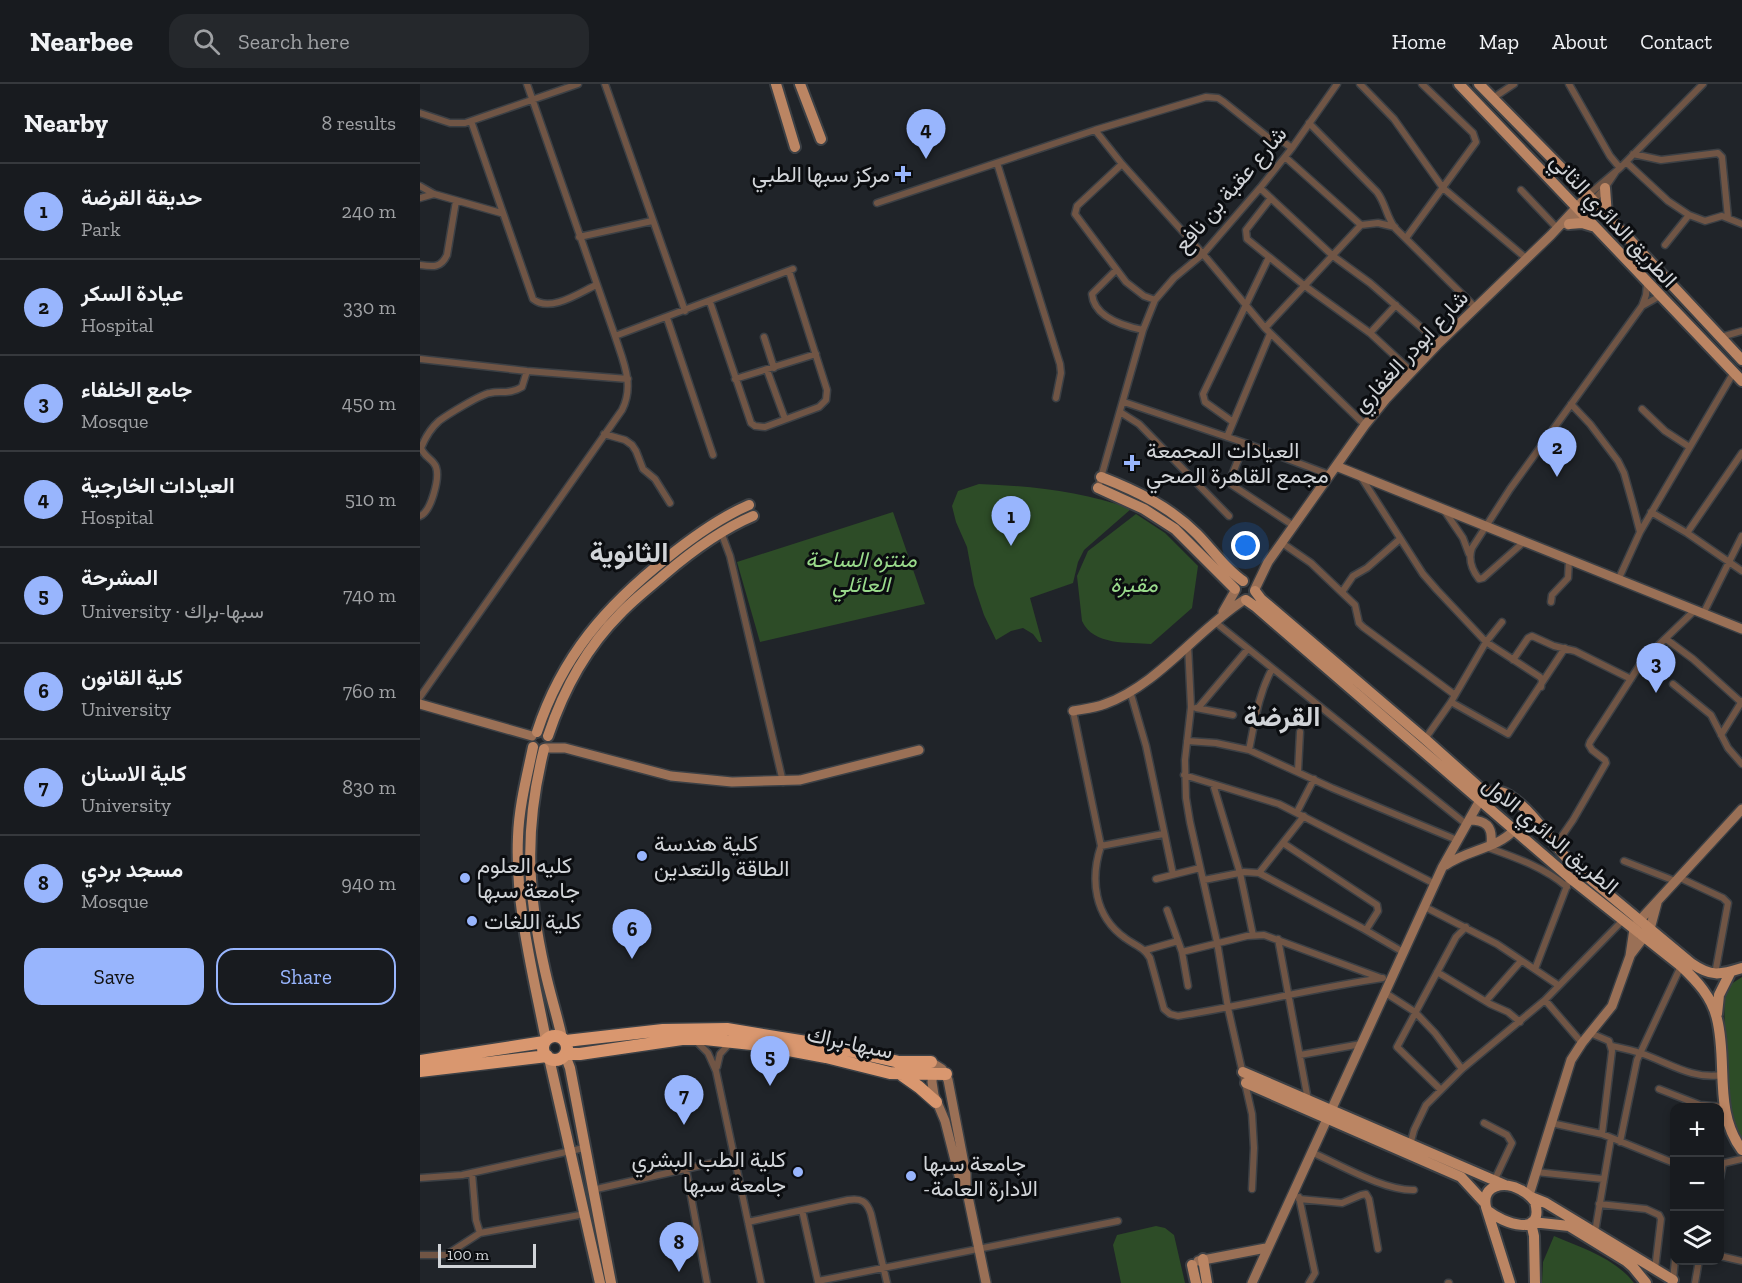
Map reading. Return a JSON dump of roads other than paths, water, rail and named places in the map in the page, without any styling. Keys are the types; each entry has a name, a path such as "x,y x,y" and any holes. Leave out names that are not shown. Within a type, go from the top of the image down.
{"highway":[{"name":"سبها-براك","path":"565,1047 663,1030 727,1029 825,1045 888,1060 933,1067 946,1074"},
{"path":"420,1061 545,1041 552,1036 565,1047 560,1059 548,1057 420,1071"},
{"name":"سبها-براك","path":"565,1047 580,1054 694,1039 732,1042 826,1057 901,1074 933,1067"},
{"path":"545,1041 544,1051 548,1057"},
{"path":"901,1074 936,1102"}],"main road":[{"path":"776,84 795,147"},
{"path":"800,84 820,139"},
{"name":"الطريق الدائري الثاني","path":"1459,84 1742,381"},
{"name":"الطريق الدائري الثاني","path":"1479,84 1591,198 1742,360"},
{"path":"1605,188 1607,217"},
{"path":"1569,224 1582,223 1595,227"},
{"path":"1099,483 1175,529 1240,586"},
{"path":"545,1041 524,921 518,869 519,817 541,741 569,684 600,636 620,613 719,527 751,510"},
{"path":"1252,584 1255,590 1251,598 1245,600 1238,597 1240,586 1252,584"},
{"name":"الطريق الدائري الاول","path":"1255,590 1261,599 1425,739 1483,796 1514,831 1569,883 1623,920 1637,925"},
{"name":"الطريق الدائري الاول","path":"1245,600 1483,796"},
{"path":"541,741 532,805 530,880 538,940 570,1068 611,1283"},
{"name":"الطريق الدائري الاول","path":"1483,796 1503,792 1527,810 1571,863 1702,987 1717,1018 1724,1103"},
{"name":"الطريق الدائري الاول","path":"1647,934 1691,963 1715,974"},
{"path":"1715,974 1730,973 1742,968"},
{"path":"1717,1018 1719,995 1730,973"},
{"path":"548,1057 600,1283"},
{"path":"1244,1078 1308,1100 1328,1114"},
{"path":"1244,1078 1409,1149 1522,1190 1677,1282"},
{"name":"الطريق الدائري الاول","path":"1724,1107 1730,1127 1742,1150"},
{"path":"1409,1149 1461,1177 1486,1207 1512,1224 1519,1226 1532,1222 1569,1226 1626,1261 1646,1283"},
{"path":"1505,1185 1490,1188 1486,1195 1486,1207 1510,1283"},
{"path":"1530,1196 1537,1209 1532,1222 1534,1283"},
{"path":"1203,1259 1208,1283"},
{"path":"1192,1265 1196,1283"},
{"path":"1662,1283 1677,1282"}],"street":[{"path":"420,696 625,404 628,392 628,379 615,336 527,84"},
{"path":"420,113 450,123 471,122 578,84"},
{"path":"605,84 685,311"},
{"name":"شارع عقبة بن نافع","path":"1099,483 1143,330 1155,300 1174,278 1203,254 1260,188 1292,148 1337,84"},
{"path":"1360,84 1394,118 1443,188 1527,259"},
{"path":"1406,238 1475,145 1475,137 1465,125 1422,84"},
{"path":"1493,98 1514,84"},
{"path":"1569,84 1618,170"},
{"name":"شارع ابودر الغفاري","path":"1255,590 1268,562 1365,424 1439,343 1591,198 1703,84"},
{"path":"877,203 1095,130 1200,98 1212,97 1224,102 1269,138 1282,141 1292,148"},
{"path":"471,122 532,299 543,305 596,285"},
{"path":"1309,123 1377,192 1383,201 1387,217 1395,228 1476,308"},
{"path":"1095,130 1267,331 1365,424"},
{"path":"1633,154 1661,160 1718,153 1722,158 1728,218"},
{"path":"1285,157 1361,225"},
{"path":"1626,162 1668,201 1689,215 1705,221 1722,216 1742,224"},
{"path":"997,163 1060,364 1056,398"},
{"path":"1122,164 1077,206 1075,211 1116,270 1133,289 1155,300"},
{"name":"شارع ابودر الغفاري","path":"1591,198 1605,188 1618,170"},
{"path":"420,186 434,194 501,213"},
{"path":"1260,188 1332,256 1396,305 1439,343"},
{"path":"1521,190 1554,232"},
{"path":"420,198 434,194"},
{"path":"1271,198 1245,233 1247,239 1305,286 1370,333 1412,371"},
{"path":"420,265 438,266 447,255 456,201"},
{"name":"شارع ابودر الغفاري","path":"1554,232 1569,224 1578,210"},
{"path":"1665,245 1689,215"},
{"path":"579,237 652,221"},
{"path":"1227,437 1267,331 1361,225 1378,224 1395,228"},
{"path":"1233,422 1205,402 1203,394 1269,258"},
{"path":"615,336 791,270 827,390 826,400 819,407 765,427 751,423 710,302"},
{"path":"1116,270 1092,294 1096,306 1116,323 1143,330"},
{"path":"1470,555 1510,489 1642,306 1647,283"},
{"path":"1642,306 1660,297"},
{"path":"1370,333 1396,305"},
{"path":"667,318 713,455"},
{"path":"1721,337 1742,331"},
{"path":"764,337 770,369 785,419"},
{"path":"735,379 816,354"},
{"path":"420,359 628,379"},
{"path":"420,516 425,514 430,505 437,469 434,463 423,454 421,448 426,436 440,421 481,395 515,392 522,387 526,371"},
{"path":"1619,578 1651,512 1688,446 1734,372"},
{"path":"1124,402 1330,475"},
{"path":"1571,404 1590,424 1618,461 1624,473 1640,532"},
{"path":"1642,409 1665,431 1688,446"},
{"path":"1120,412 1139,424 1229,516"},
{"path":"604,434 625,440 632,445 643,469 655,479 670,502"},
{"path":"1245,443 1230,480 1232,485 1294,526"},
{"path":"1687,533 1742,453"},
{"path":"1336,466 1569,560 1741,626"},
{"path":"1361,477 1423,574 1486,642 1540,677 1541,687"},
{"path":"1444,510 1467,546 1469,559 1479,579 1525,541"},
{"path":"1651,512 1687,533 1742,571"},
{"path":"719,527 730,556 783,782"},
{"path":"1555,846 1606,763 1592,750 1590,742 1643,660 1699,611 1730,564 1742,536"},
{"path":"1342,592 1353,576 1401,539"},
{"path":"1282,543 1311,563 1355,605 1359,623 1363,627 1455,695"},
{"path":"1551,602 1551,595 1568,578 1569,560"},
{"name":"شارع ابودر الغفاري","path":"1216,621 1240,586 1268,562"},
{"name":"شارع ابودر الغفاري","path":"1073,711 1105,704 1130,691 1245,600"},
{"path":"1216,621 1247,650 1467,821 1483,821 1488,825 1492,832 1488,845"},
{"path":"1425,739 1451,702 1486,642 1502,622"},
{"path":"1513,660 1528,638 1532,636 1554,646 1565,648 1631,679"},
{"path":"1666,639 1694,659 1742,702 1721,735"},
{"path":"1188,645 1194,708 1187,741 1184,775 1190,822 1204,880 1253,1132 1252,1189"},
{"path":"1451,702 1508,734 1565,648"},
{"path":"1194,708 1247,650"},
{"path":"1249,750 1261,693 1272,669"},
{"path":"1673,684 1711,716 1728,748 1742,764"},
{"path":"1130,691 1146,746 1173,874"},
{"path":"420,704 633,767 680,777 732,782 800,780 919,750"},
{"path":"1194,708 1233,715"},
{"path":"1073,711 1101,846 1094,875 1094,888 1098,903 1113,929 1146,950 1164,1009 1178,1016 1228,1008 1287,994 1386,979"},
{"path":"1298,771 1300,732"},
{"path":"1187,741 1216,743 1249,750 1457,840"},
{"path":"1184,775 1279,804 1435,884"},
{"path":"1297,812 1314,779"},
{"path":"1213,784 1240,873 1253,935"},
{"path":"1252,1283 1384,992 1386,979 1403,952 1442,868 1483,796"},
{"path":"1530,1196 1571,1060 1582,1042 1612,1006 1630,956 1637,925 1742,809"},
{"path":"1442,868 1455,859 1514,831 1527,810"},
{"path":"1259,873 1304,816"},
{"path":"1101,846 1163,834"},
{"path":"1283,843 1377,905 1378,911 1366,930"},
{"path":"1488,845 1569,883 1535,969"},
{"path":"1624,861 1677,879 1723,898 1728,903 1715,974"},
{"path":"1156,879 1200,868"},
{"path":"1204,880 1240,873 1259,873 1403,952"},
{"path":"1630,956 1647,934 1657,901"},
{"path":"1425,907 1466,927 1558,985"},
{"path":"1167,910 1182,952 1188,986"},
{"path":"1409,1149 1419,1117 1426,1105 1462,1070 1545,1000 1623,920"},
{"path":"1441,1090 1397,1047 1456,937 1466,927"},
{"path":"1182,952 1216,942 1253,935 1278,939 1386,979"},
{"path":"1278,939 1308,1100"},
{"path":"1146,950 1178,941"},
{"path":"1486,1001 1521,961"},
{"path":"1620,1142 1640,1053 1682,966"},
{"path":"1437,972 1508,1012 1520,1022"},
{"path":"1384,992 1415,1012 1435,1033 1462,1070"},
{"path":"1545,1000 1582,1042"},
{"path":"1590,1033 1609,1041 1612,1046 1602,1134"},
{"path":"694,1039 708,1053 716,1071 761,1283"},
{"path":"716,1071 720,1054 732,1042"},
{"path":"1300,1055 1361,1044"},
{"path":"1612,1046 1640,1053 1685,1071 1712,1077 1722,1075"},
{"path":"933,1067 936,1102 945,1121 960,1176 966,1188"},
{"path":"946,1074 986,1283"},
{"path":"1659,1089 1695,1103"},
{"path":"1551,1123 1602,1134 1670,1161"},
{"path":"1484,1124 1507,1135 1512,1143 1495,1179"},
{"path":"1595,1232 1611,1138"},
{"path":"420,1178 472,1173 584,1148"},
{"path":"1311,1152 1386,1186 1401,1190 1414,1190"},
{"path":"592,1190 734,1158"},
{"path":"1724,1162 1742,1159"},
{"path":"686,1169 707,1283"},
{"path":"1536,1172 1603,1179"},
{"path":"472,1173 476,1220 480,1233"},
{"path":"1296,1184 1317,1283"},
{"path":"1299,1199 1342,1203 1366,1194 1370,1199 1378,1249"},
{"path":"748,1222 848,1200 864,1201 869,1206 887,1283"},
{"path":"1599,1204 1646,1209 1659,1215 1661,1219 1655,1269"},
{"path":"802,1210 818,1282 1118,1221"},
{"path":"420,1255 446,1255 480,1233 585,1214"},
{"path":"1192,1265 1203,1259 1266,1248"},
{"path":"1724,1257 1742,1261"},
{"path":"1675,1265 1677,1282"},
{"path":"1695,1283 1698,1265"},
{"path":"1309,1283 1314,1273"}],"place":[{"name":"العيادات الخارجية","path":"926,159"},
{"name":"مركز سبها الطبي","path":"903,174"},
{"name":"العيادات المجمعة مجمع القاهرة الصحي","path":"1132,463"},
{"name":"عيادة السكر","path":"1557,477"},
{"name":"حديقة القرضة","path":"1011,546"},
{"name":"جامع الخلفاء","path":"1656,693"},
{"name":"كلية هندسة الطاقة والتعدين","path":"642,856"},
{"name":"كليه العلوم جامعة سبها","path":"465,878"},
{"name":"كلية اللغات","path":"472,921"},
{"name":"كلية القانون","path":"632,959"},
{"name":"المشرحة","path":"770,1086"},
{"name":"كلية الاسنان","path":"684,1125"},
{"name":"كلية الطب البشري جامعة سبها","path":"798,1172"},
{"name":"جامعة سبها -الادارة العامة","path":"911,1176"},
{"name":"مسجد بردي","path":"679,1272"}],"district":[{"name":"الثانوية","path":"629,552"},
{"name":"القرضة","path":"1282,716"}],"park label":[{"name":"منتزه الساحة العائلي","path":"861,572"},
{"name":"مقبرة","path":"1134,584"}]}
